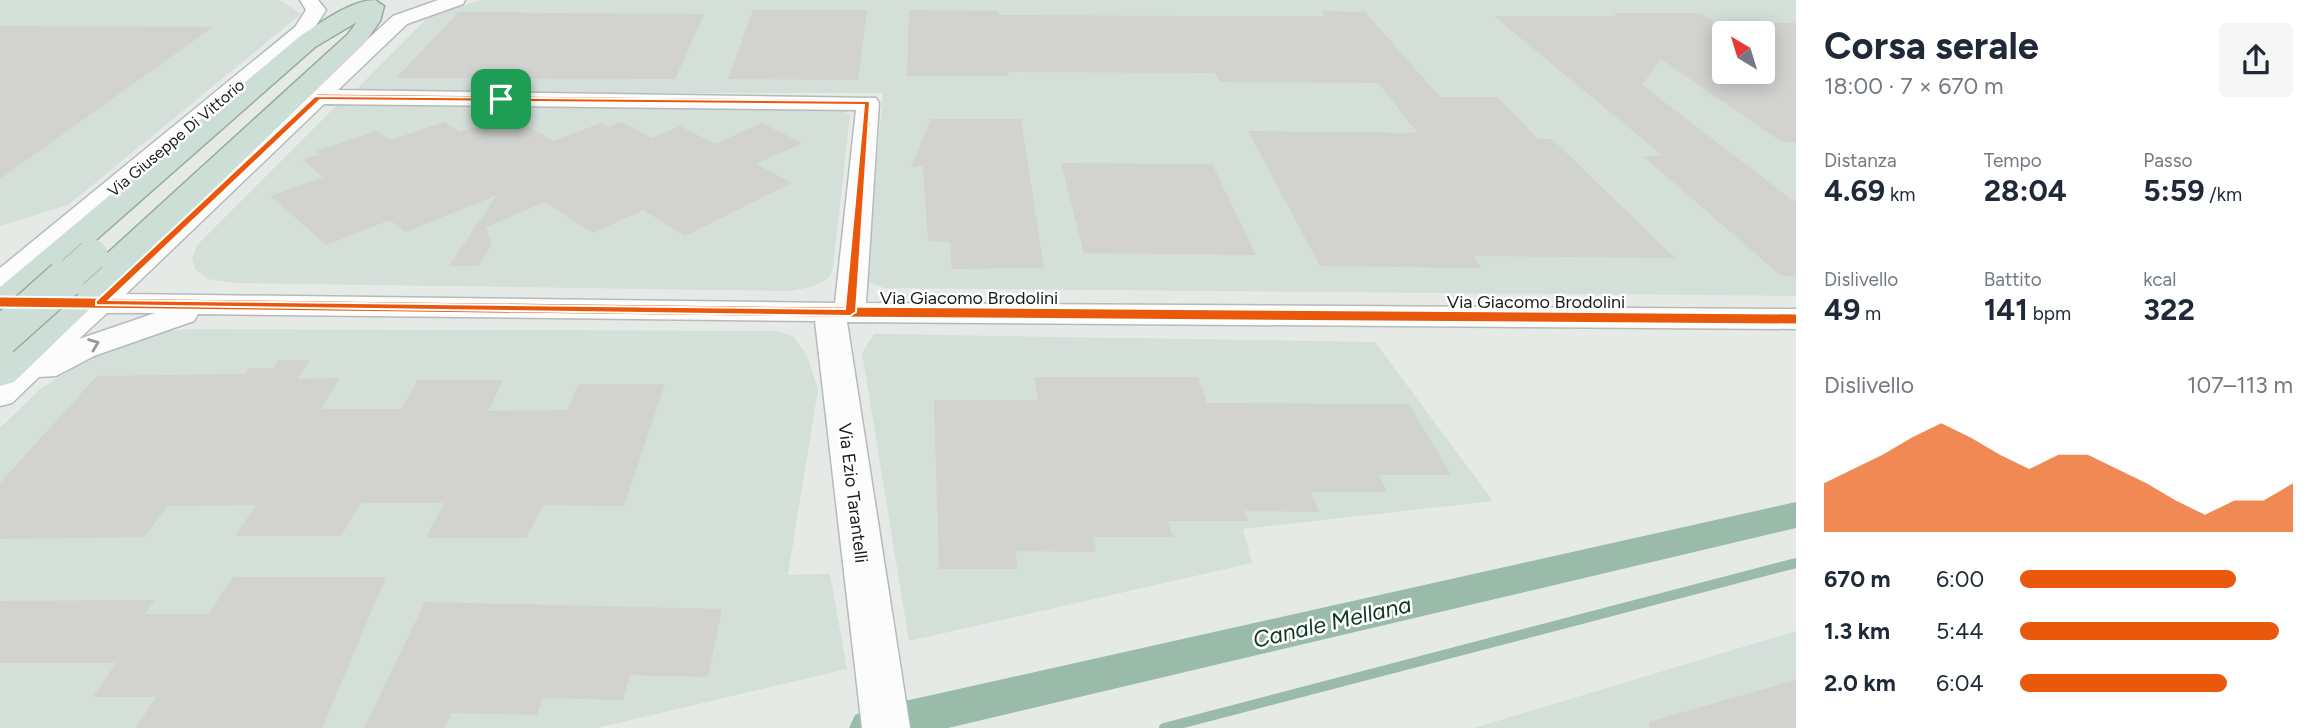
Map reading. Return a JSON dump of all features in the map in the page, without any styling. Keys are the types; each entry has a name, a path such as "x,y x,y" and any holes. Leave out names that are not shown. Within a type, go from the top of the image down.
{"highway":[{"path":"0,337 376,3"},
{"path":"1,298 307,42 336,23 376,3"},
{"path":"4,384 356,39 369,21 376,3"}],"street":[{"name":"Via Giuseppe Di Vittorio","path":"0,265 48,245 303,31 317,10 309,0"},
{"path":"88,303 150,256 400,20 456,0"},
{"name":"Via Ezio Tarantelli","path":"318,97 868,103 840,312 877,673 886,728"},
{"path":"1,298 48,245"},
{"path":"150,256 149,274 166,287 211,305"},
{"name":"Via Giacomo Brodolini","path":"1,298 211,305 1796,318"},
{"path":"4,384 82,349 211,305"}],"shaded area":[{"path":"0,0 279,0 301,14 68,205 0,226"},
{"path":"481,0 1796,0 1796,296 884,288 870,282 867,274 883,93 353,93 429,16"},
{"path":"339,103 840,109 850,115 833,268 829,278 811,287 790,291 237,283 207,279 195,269 192,258 198,244"},
{"path":"190,329 778,331 794,337 807,356 818,389 788,575 830,574 847,669 597,728 0,728 0,428 40,389 84,361 118,344 154,332"},
{"path":"874,334 1375,342 1493,501 1243,529 1252,563 909,641 862,353"},
{"path":"1796,631 1796,728 1474,728"}],"building":[{"path":"753,10 867,10 858,80 728,79"},
{"path":"909,10 998,11 999,15 1184,16 1325,16 1321,11 1365,12 1440,97 1497,97 1538,139 1552,139 1675,258 1473,256 1481,268 1320,266 1248,131 1418,133 1378,83 1220,82 1215,73 1008,72 1009,76 907,76"},
{"path":"459,12 704,14 675,79 396,78"},
{"path":"1701,13 1713,21 1712,84 1775,84 1775,23 1796,23 1796,142 1782,142 1661,59 1642,85 1796,203 1796,276 1780,275 1643,156 1663,156 1494,16"},
{"path":"0,26 213,27 0,179"},
{"path":"931,119 1021,119 1044,268 952,269 950,242 928,241 923,166 911,167"},
{"path":"494,120 508,128 522,123 554,141 601,123 608,127 622,122 652,138 680,126 715,144 762,123 802,143 756,164 792,183 685,236 643,210 593,233 545,202 486,227 492,244 478,266 449,266 497,195 405,232 390,220 326,245 271,196 323,177 303,160 320,154 317,151 377,131 391,140 444,122 460,132"},
{"path":"1061,163 1212,164 1256,255 1084,253"},
{"path":"279,360 310,360 297,379 340,378 321,409 401,409 418,380 503,380 488,411 568,410 578,384 665,384 624,506 543,505 526,538 426,538 444,503 361,503 341,536 235,536 256,505 168,506 144,537 0,539 0,483 97,376 245,374 250,368 273,368"},
{"path":"1035,377 1198,377 1207,403 1409,404 1451,475 1379,475 1387,492 1311,492 1319,512 1244,511 1248,521 1168,521 1173,537 1093,537 1096,552 1016,551 1017,569 939,569 934,400 1038,400"},
{"path":"233,577 386,577 322,728 136,728 156,697 93,697 116,663 0,663 0,601 155,600 145,614 209,614"},
{"path":"425,602 722,609 708,677 630,675 623,700 543,698 537,715 451,713 445,728 364,728"},
{"path":"1796,680 1796,728 1650,728 1649,722"}],"waterway":[{"name":"Canale Mellana","path":"869,728 1796,515"},
{"path":"1164,728 1796,563"}],"cycle path":[{"path":"318,97 868,103 850,312"},
{"path":"0,302 830,312 1796,319"}],"route":[{"path":"318,97 501,99 868,103 850,312 100,303 318,97"}]}
